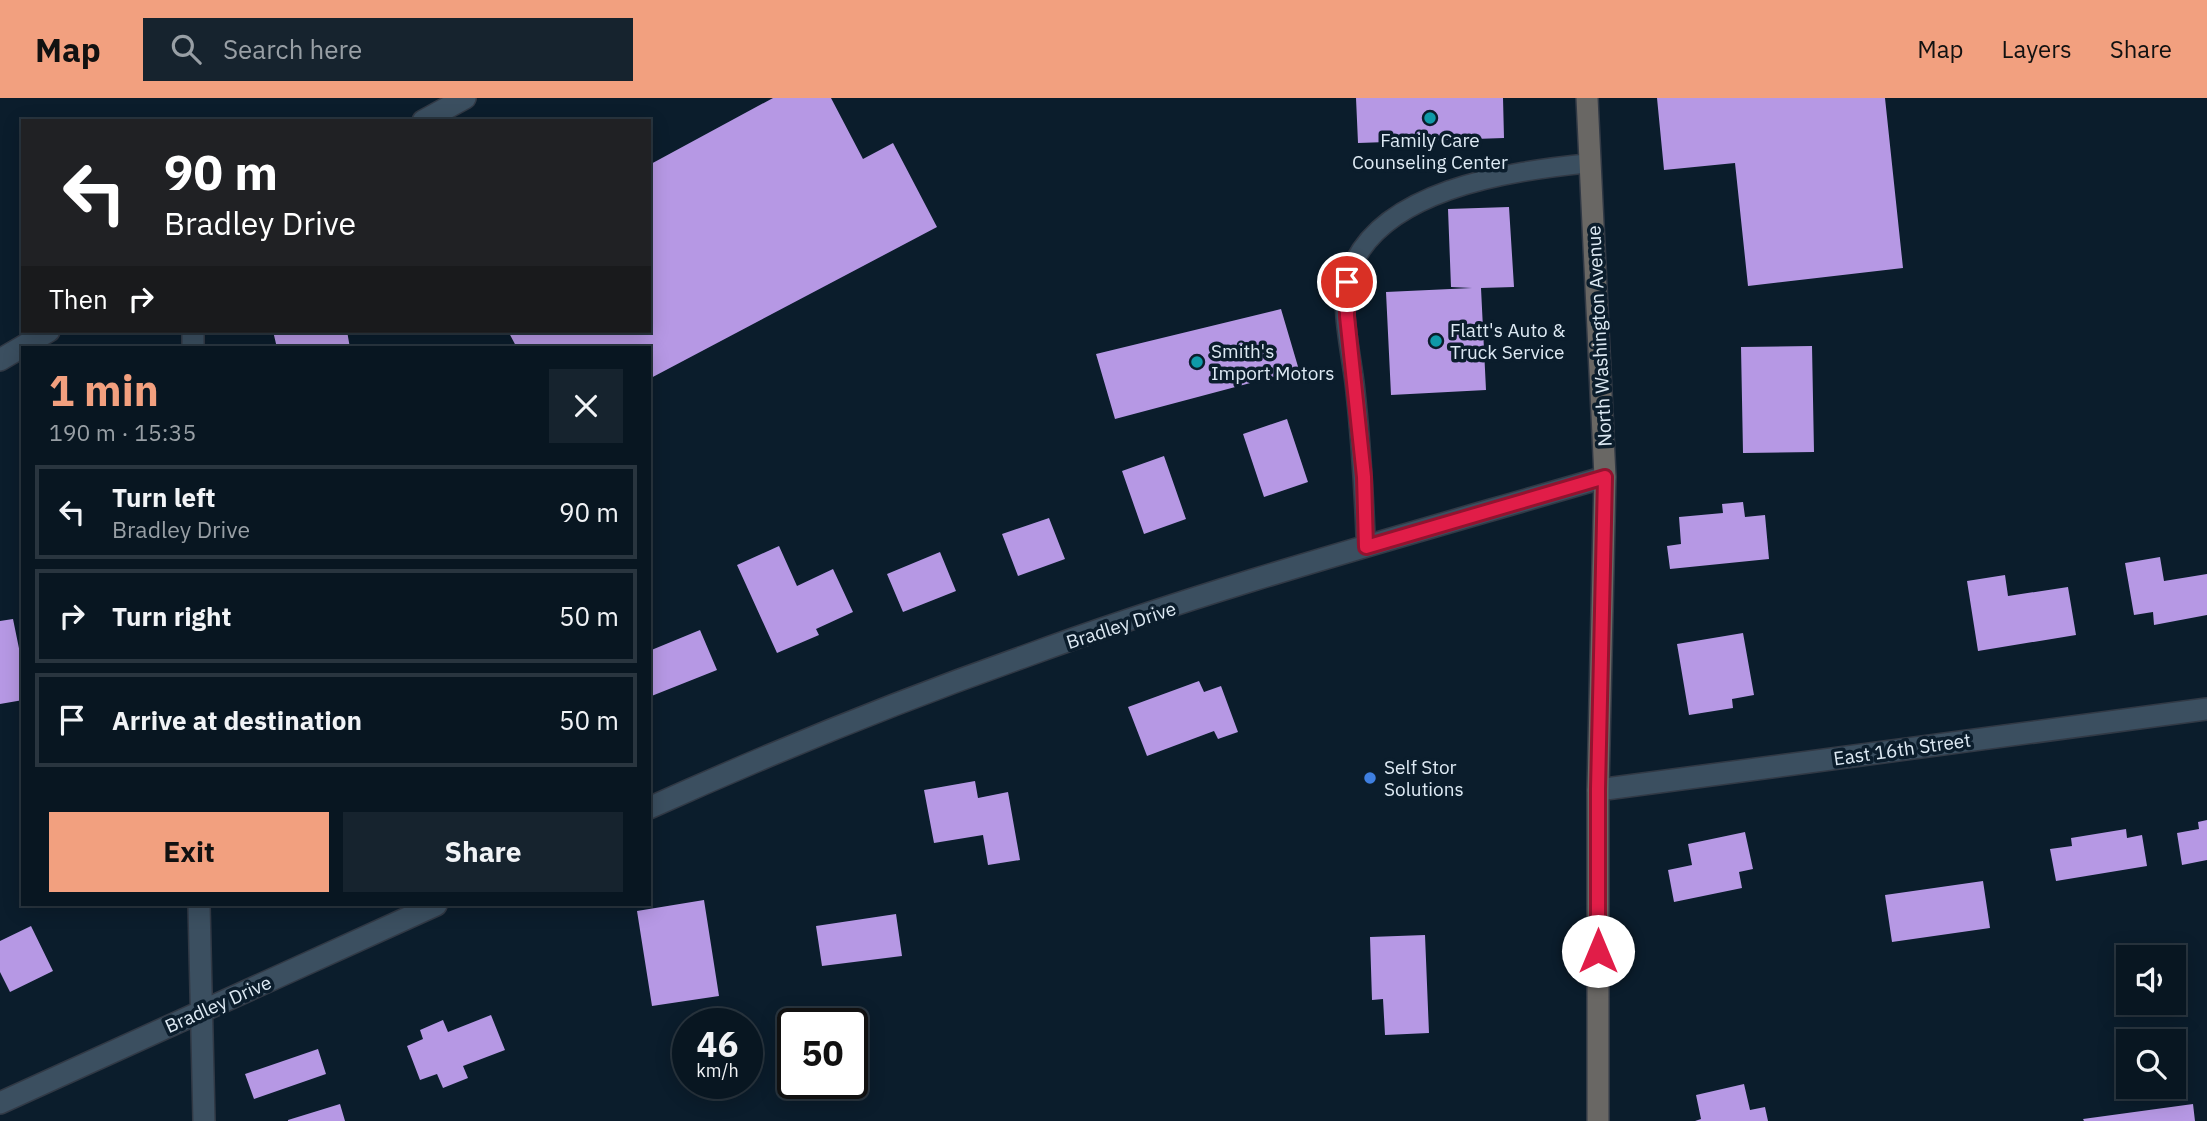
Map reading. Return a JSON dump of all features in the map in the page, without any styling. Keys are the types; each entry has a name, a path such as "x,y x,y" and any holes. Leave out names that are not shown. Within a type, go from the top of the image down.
{"main road":[{"name":"North Washington Avenue","path":"1587,98 1605,477 1598,789 1598,1121"}],"street":[{"path":"427,119 465,98"},
{"path":"24,346 46,333"},
{"path":"0,360 21,348"},
{"name":"Bradley Drive","path":"651,807 755,760 1024,656 1366,547 1605,477"},
{"name":"East 16th Street","path":"1598,789 2207,709"},
{"path":"199,906 204,1121"},
{"name":"Bradley Drive","path":"0,1103 434,906"}],"lane":[{"path":"1366,547 1364,477 1347,316 1347,282 1368,237 1423,200 1478,180 1538,168 1591,163"}],"building":[{"path":"773,98 831,98 863,159 893,143 937,227 651,378 651,346 516,346 509,333 651,333 651,164"},
{"name":"Family Care Counseling Center","path":"1356,98 1503,98 1504,138 1358,143"},
{"path":"1657,98 1885,98 1903,268 1748,286 1735,163 1664,170"},
{"name":"Flatt's Auto & Truck Service","path":"1509,207 1514,287 1481,288 1486,390 1391,395 1386,292 1472,288 1451,287 1448,209"},
{"name":"Smith's Import Motors","path":"1281,309 1299,370 1115,419 1096,354"},
{"path":"273,333 347,333 350,346 277,346"},
{"path":"1812,346 1814,452 1743,453 1741,347"},
{"path":"1287,419 1308,482 1264,497 1243,434"},
{"path":"1164,456 1186,519 1144,534 1122,471"},
{"path":"1743,502 1745,517 1765,515 1769,559 1670,569 1667,546 1681,544 1679,517 1723,513 1722,504"},
{"path":"1049,518 1065,559 1018,576 1002,534"},
{"path":"779,546 797,586 833,569 853,612 816,629 819,635 777,653 737,565"},
{"path":"940,552 956,591 903,612 887,574"},
{"path":"2160,557 2164,581 2207,574 2207,615 2154,625 2153,612 2134,615 2125,563"},
{"path":"2005,575 2008,596 2068,587 2076,635 1978,651 1967,581"},
{"path":"13,619 21,658 21,700 0,704 0,621"},
{"path":"700,630 717,670 651,696 651,650"},
{"path":"1743,633 1754,695 1732,699 1733,708 1689,715 1677,644"},
{"path":"1199,681 1204,692 1221,686 1238,732 1218,739 1214,731 1147,756 1128,707"},
{"path":"975,781 978,798 1008,792 1020,860 988,865 983,835 934,843 924,790"},
{"path":"2207,820 2207,860 2182,865 2177,833 2199,829 2198,822"},
{"path":"2126,829 2127,838 2142,835 2147,866 2056,881 2050,849 2072,846 2071,838"},
{"path":"1745,832 1753,869 1739,872 1742,888 1674,902 1668,870 1692,865 1688,844"},
{"path":"1983,881 1990,928 1892,942 1885,895"},
{"path":"704,900 719,996 652,1006 637,911"},
{"path":"896,914 902,956 822,966 816,926"},
{"path":"31,926 53,971 10,992 0,972 0,941"},
{"path":"1425,935 1429,1033 1385,1035 1383,999 1372,1000 1370,937"},
{"path":"491,1015 505,1050 463,1066 468,1078 443,1088 437,1074 420,1080 407,1046 423,1039 420,1030 443,1020 448,1032"},
{"path":"318,1049 326,1074 254,1099 245,1074"},
{"path":"1744,1084 1750,1110 1765,1107 1768,1121 1695,1121 1701,1119 1696,1095"},
{"path":"340,1104 345,1121 288,1121 288,1120"},
{"path":"2193,1104 2195,1121 2083,1119"}],"place":[{"name":"Family Care Counseling Center","path":"1430,118"},
{"name":"Flatt's Auto & Truck Service","path":"1436,341"},
{"name":"Smith's Import Motors","path":"1197,362"},
{"name":"Self Stor Solutions","path":"1370,778"}],"route":[{"path":"1347,282 1347,316 1364,477 1366,547 1605,477 1598,789 1598,951"}]}
